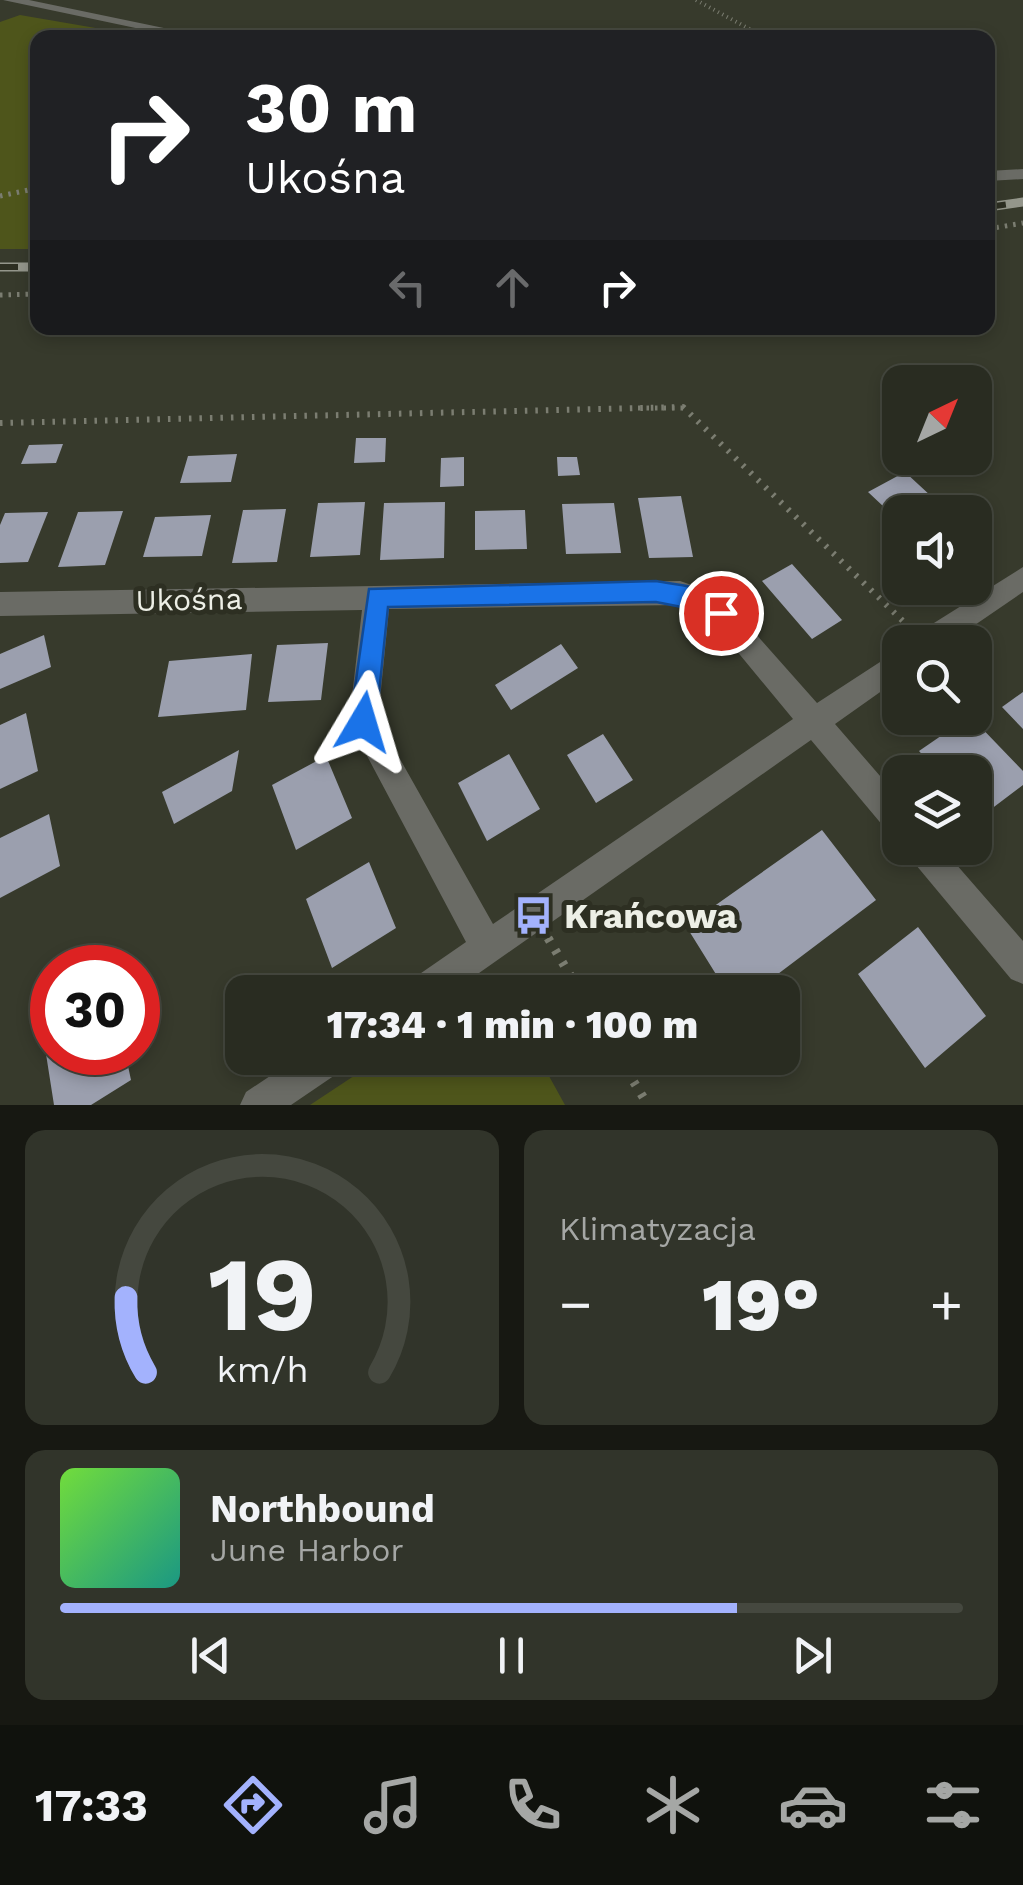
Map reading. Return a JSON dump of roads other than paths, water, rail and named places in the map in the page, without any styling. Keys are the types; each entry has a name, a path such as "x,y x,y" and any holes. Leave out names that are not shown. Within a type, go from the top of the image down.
{"street":[{"path":"10,0 163,30"},
{"path":"995,176 1023,174"},
{"path":"939,625 1023,578"},
{"name":"Ukośna","path":"0,604 680,593 703,600 721,613 882,801"},
{"path":"378,597 363,722 488,948"},
{"path":"448,975 882,675"},
{"path":"937,865 1023,966"},
{"path":"259,1105 303,1075"}],"railway":[{"path":"995,206 1023,202"},
{"path":"0,267 30,267"}],"place":[{"name":"Krańcowa","path":"534,916"}]}
